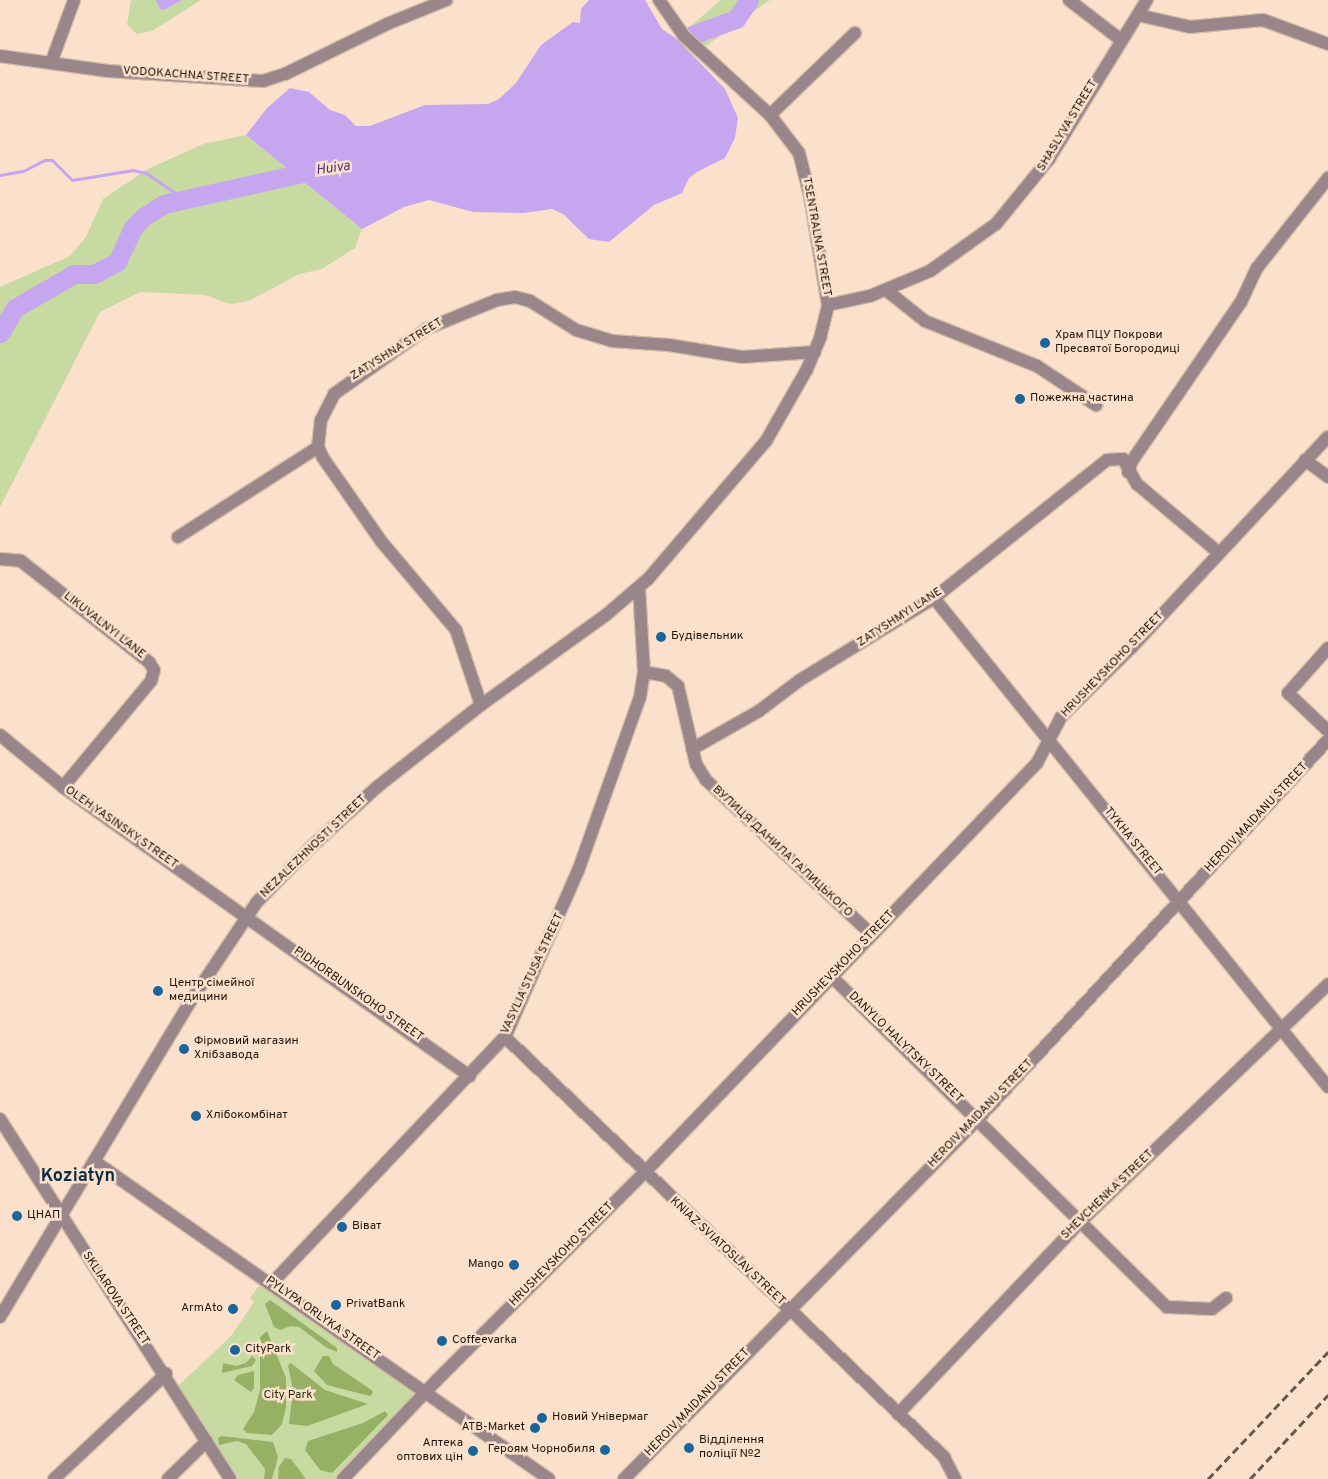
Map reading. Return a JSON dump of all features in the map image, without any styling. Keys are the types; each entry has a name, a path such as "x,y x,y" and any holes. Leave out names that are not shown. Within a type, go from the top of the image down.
{"street":[{"path":"52,63 74,0"},
{"name":"VODOKACHNA STREET","path":"0,56 108,71 263,81 285,74 387,24 446,0"},
{"name":"TSENTRALNA STREET","path":"639,587 766,440 815,352 828,305 803,165 788,134 684,36 659,0"},
{"path":"1069,0 1122,40"},
{"name":"SHASLYVA STREET","path":"828,305 844,304 886,290 930,271 996,224 1049,159 1147,0"},
{"path":"1138,15 1190,28 1263,20 1328,44"},
{"path":"770,115 855,33"},
{"path":"1219,553 1137,484 1128,472 1164,413 1241,302 1257,268 1328,178"},
{"path":"886,290 925,322 1037,366 1096,405"},
{"name":"ZATYSHNA STREET","path":"318,447 321,420 326,406 351,379 434,325 504,298 522,298 576,330 612,341 669,345 742,357 815,352"},
{"name":"HRUSHEVSKOHO STREET","path":"343,1479 426,1392 644,1173 1037,763 1061,717 1132,647 1328,437"},
{"path":"178,537 318,447 381,542 456,630 481,705"},
{"name":"ZATYSHMYI LANE","path":"692,749 759,711 805,677 934,598 1108,460 1123,459 1128,472"},
{"path":"1305,460 1328,477"},
{"name":"LIKUVALNYI LANE","path":"0,559 21,561 149,662 154,670 151,680 63,787"},
{"name":"VASYLIA STUSA STREET","path":"272,1283 505,1037 578,871 633,721 644,672 639,587"},
{"name":"NEZALEZHNOSTI STREET","path":"0,1317 246,916 296,862 352,809 481,705 639,587"},
{"name":"TYKHA STREET","path":"934,598 1180,900 1328,1087"},
{"path":"1328,648 1288,693 1328,731"},
{"name":"ВУЛИЦЯ ДАНИЛА ГАЛИЦЬКОГО","path":"644,672 666,676 678,686 692,749 706,780 872,935"},
{"name":"OLEH YASINSKY STREET","path":"0,735 63,787 246,916"},
{"name":"HEROIV MAIDANU STREET","path":"624,1479 788,1309 978,1118 1328,740"},
{"name":"PIDHORBUNSKOHO STREET","path":"246,916 470,1076"},
{"name":"DANYLO HALYTSKY STREET","path":"832,977 978,1118 1079,1222 1167,1307 1212,1309 1226,1298"},
{"name":"SHEVCHENKA STREET","path":"898,1414 1079,1222 1328,984"},
{"name":"KNIAZ SVIATOSLAV STREET","path":"505,1037 644,1173 950,1465 955,1479"},
{"name":"SKLIAROVA STREET","path":"0,1119 60,1217 166,1374 230,1479"},
{"name":"PYLYPA ORLYKA STREET","path":"94,1161 272,1283 550,1479"},
{"path":"54,1479 166,1374"},
{"path":"168,1479 207,1442"}],"green space":[{"path":"131,0 201,0 152,31 137,34 127,25"},
{"path":"721,0 770,0 706,46 687,29"},
{"path":"246,135 362,229 355,248 322,269 299,274 249,301 230,304 205,295 140,292 100,312 0,507 0,287 70,256 86,237 103,199 148,169 203,144"},
{"name":"City Park","path":"272,1283 426,1392 343,1479 229,1479 175,1389 231,1336 254,1302 250,1298 258,1287"},
{"path":"270,1300 337,1348 337,1352 327,1348 299,1327 291,1326 280,1330 274,1327 265,1304"},
{"path":"267,1331 286,1378 286,1407 282,1424 272,1435 247,1433 243,1429 254,1412 260,1390 260,1337"},
{"path":"252,1356 256,1360 252,1366 222,1373 223,1363 236,1366 246,1363"},
{"path":"323,1356 329,1356 333,1364 373,1391 372,1394 370,1396 327,1385 314,1371"},
{"path":"291,1363 325,1390 368,1404 307,1426 289,1424 293,1390 288,1365"},
{"path":"254,1371 254,1388 251,1392 234,1380 238,1375"},
{"path":"385,1411 388,1415 332,1473 320,1470 305,1450 308,1441 363,1423"},
{"path":"221,1436 273,1442 278,1457 272,1479 264,1479 265,1469 246,1444 237,1441 219,1445 218,1438"},
{"path":"285,1458 291,1459 306,1479 278,1479 279,1467"}],"water":[{"path":"156,0 182,0 164,10 160,9"},
{"path":"589,0 645,0 662,29 677,39 725,89 738,118 735,138 725,158 697,172 689,178 682,193 654,205 609,242 589,239 563,214 552,209 524,213 473,212 429,200 404,207 362,229 246,135 267,108 290,88 309,92 330,110 345,115 356,126 370,126 425,105 488,104 499,99 516,83 541,45 573,22 580,23 581,9"}],"waterway":[{"name":"Huiva","path":"692,35 736,19 749,0"},
{"path":"0,175 23,171 45,160 52,160 72,180 133,170 146,173 184,199"},
{"name":"Huiva","path":"0,333 15,308 74,274 94,274 117,262 133,228 143,217 164,204 320,169"}],"railway":[{"path":"1208,1479 1328,1352"},
{"path":"1250,1479 1328,1395"}],"place":[{"name":"Храм ПЦУ Покрови Пресвятої Богородиці","path":"1045,343"},
{"name":"Пожежна частина","path":"1020,399"},
{"name":"Будівельник","path":"661,637"},
{"name":"Центр сімейної медицини","path":"158,991"},
{"name":"Фірмовий магазин Хлібзавода","path":"184,1049"},
{"name":"Хлібокомбінат","path":"196,1116"},
{"name":"ЦНАП","path":"17,1216"},
{"name":"Віват","path":"342,1227"},
{"name":"Mango","path":"514,1265"},
{"name":"PrivatBank","path":"336,1305"},
{"name":"ArmAto","path":"233,1309"},
{"name":"Coffeevarka","path":"442,1341"},
{"name":"CityPark","path":"235,1350"},
{"name":"Новий Універмаг","path":"542,1418"},
{"name":"ATB-Market","path":"535,1428"},
{"name":"Відділення поліції №2","path":"689,1448"},
{"name":"Героям Чорнобиля","path":"605,1450"},
{"name":"Аптека оптових цін","path":"473,1451"}],"district":[{"name":"Koziatyn","path":"78,1177"}]}
